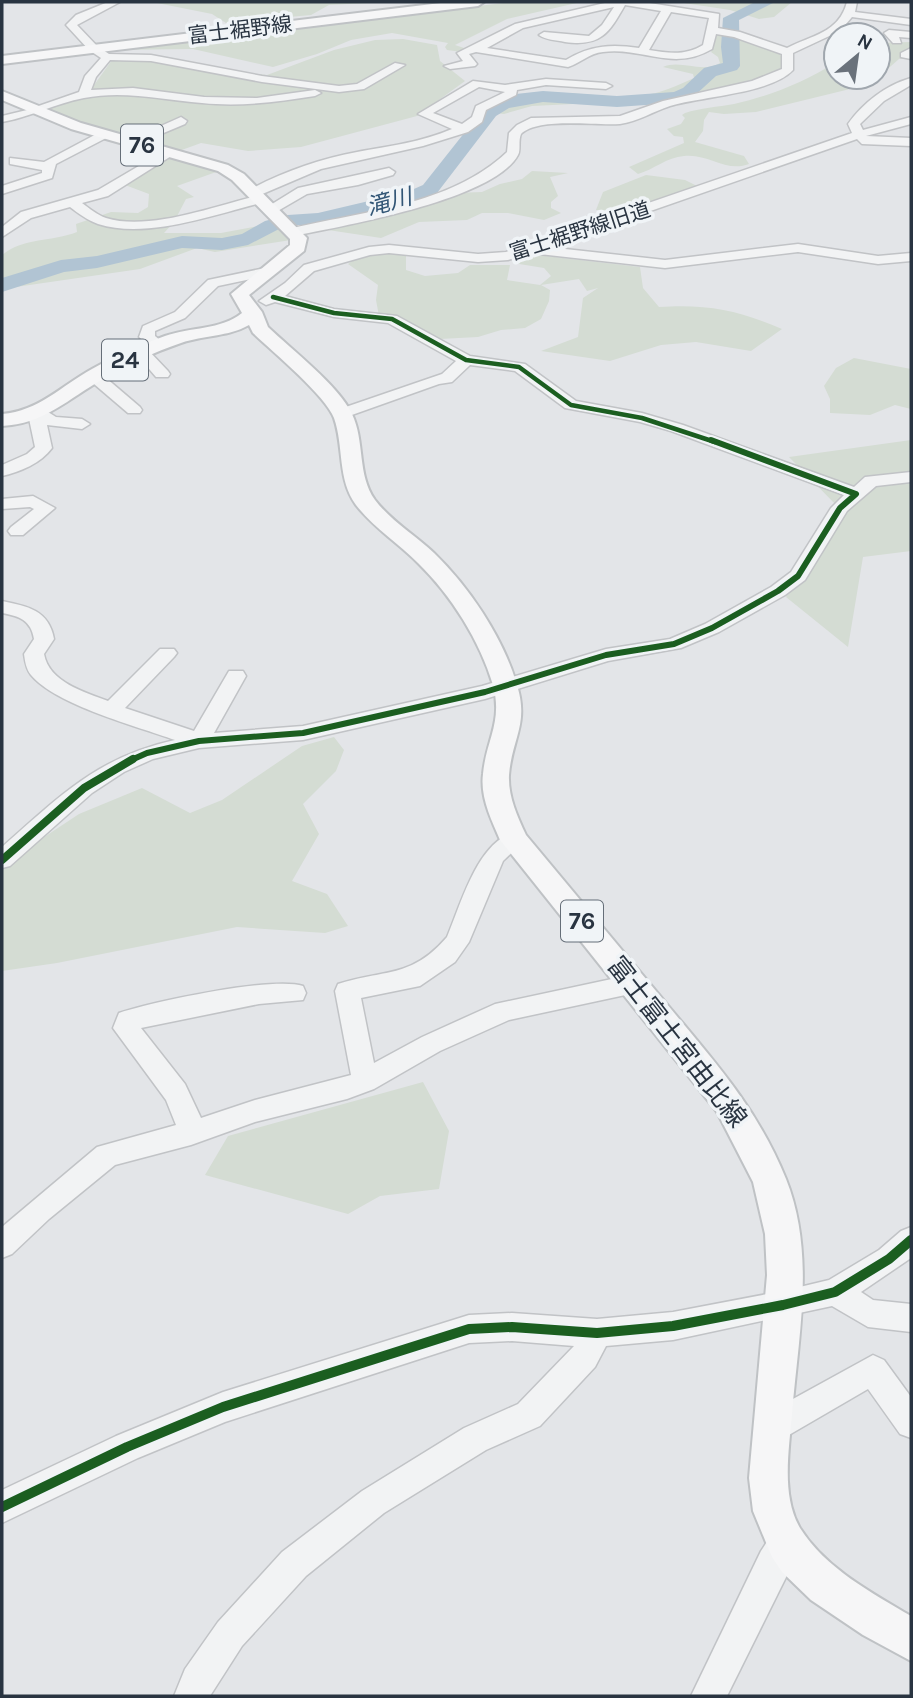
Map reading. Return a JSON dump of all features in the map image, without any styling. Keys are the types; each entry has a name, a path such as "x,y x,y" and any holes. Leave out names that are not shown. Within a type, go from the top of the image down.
{"main road":[{"name":"富士裾野線","path":"2,60 478,2"},
{"name":"76","path":"2,95 104,134 223,168 238,177 273,212"},
{"path":"264,294 298,247 299,238 273,212"},
{"name":"24","path":"2,419 38,413 93,375 151,349 184,336 238,325 264,294"},
{"name":"富士富士宮由比線","path":"264,294 260,328 326,390 343,413 349,430 356,483 364,499 425,557 450,586 494,657 510,711 496,775 498,802 514,841 635,984 729,1102 770,1178 783,1234 783,1305 768,1467 771,1511 786,1543 803,1564 842,1596 911,1640"}],"street":[{"path":"115,2 84,15 71,25 93,48 107,57 152,58 262,79 336,88"},
{"path":"450,66 471,64 462,53 477,49 598,37 604,33 623,2"},
{"path":"477,49 519,26 623,2 715,16 715,31 708,47 690,57 596,48 579,53 568,64 531,45"},
{"path":"643,51 668,8"},
{"path":"851,8 911,23"},
{"path":"531,45 570,14"},
{"path":"816,29 822,31"},
{"path":"715,31 739,32 788,52 822,38"},
{"path":"897,41 889,33 911,35"},
{"path":"911,51 905,55 911,56"},
{"path":"73,203 104,221 145,223 197,214 419,204 494,171 513,153 513,133 525,125 621,120 667,103 755,84 779,76 787,70 788,52"},
{"path":"84,94 91,76 107,57"},
{"path":"5,118 84,94 133,91 204,100 257,101 336,88 360,87 399,65"},
{"path":"911,81 877,100 862,113 854,124 853,136 911,142"},
{"path":"464,129 424,114 477,83 508,88 546,82 606,86"},
{"path":"273,212 280,178 321,165 431,141 464,129 478,119 480,108 512,93 508,88"},
{"name":"富士裾野線旧道","path":"264,294 309,268 369,251 389,249 495,259 531,249 853,136 911,120"},
{"path":"131,142 181,121"},
{"path":"2,190 48,175 50,162 69,147 104,134"},
{"path":"2,233 12,217 103,193 170,153"},
{"path":"14,161 48,167"},
{"path":"273,212 303,191 389,172"},
{"path":"531,249 665,264 798,248 878,260 911,257"},
{"path":"162,374 147,337 148,329 180,314 195,303 213,283 334,313 392,319 466,360 519,367 570,405 642,418 677,428 856,494"},
{"path":"343,413 438,379 446,379 466,360"},
{"path":"93,375 134,410"},
{"path":"38,413 52,421 82,424"},
{"path":"2,471 33,458 44,448 38,413"},
{"path":"2,860 84,788 116,767 147,753 199,741 303,733 503,686 606,655 674,644 712,628 778,591 798,576 840,509 871,481 911,477"},
{"path":"2,504 33,500 46,508 17,531"},
{"path":"2,607 27,612 42,626 44,639 34,654 37,669 47,679 72,693 199,741"},
{"path":"112,709 167,653"},
{"path":"199,741 236,676"},
{"path":"365,1081 347,991 411,979 446,955 457,942 494,856 514,841"},
{"path":"2,1245 39,1210 107,1155 191,1133 255,1111 338,1091 365,1081 431,1044 504,1011 635,984"},
{"path":"191,1133 191,1124 173,1091 126,1028 128,1020 259,994 294,993"},
{"path":"2,1507 127,1447 223,1407 469,1329 512,1327 597,1333 673,1326 783,1305 835,1292 889,1259 911,1240"},
{"path":"835,1292 868,1313 911,1318"},
{"path":"192,1696 197,1681 230,1634 294,1564 373,1502 475,1439 529,1415 584,1357 597,1333"},
{"path":"771,1428 873,1370 909,1416"},
{"path":"709,1696 786,1543"}],"shaded area":[{"path":"152,2 389,2 329,5 311,15 226,23 212,14"},
{"path":"512,2 581,2 507,19 455,45 467,49 462,52 447,50 445,47 448,43 392,33 351,40 317,54 273,67 193,49 104,50"},
{"path":"677,2 792,2 774,17 759,19 730,10"},
{"path":"718,33 785,53 784,69 779,76 648,106 636,101 532,106 504,114 487,112 484,109 506,100 545,93 621,96 662,91 694,78 693,74 663,67 706,67 720,63 718,57 711,52"},
{"path":"403,39 437,45 440,61 465,81 417,116 301,147 248,151 201,143 179,151 54,114 50,106 87,95 112,60 124,58 267,75 334,50 375,40"},
{"path":"911,42 911,57 899,59 892,65 892,43"},
{"path":"822,70 822,91 842,91 756,112 709,112 704,120 703,131 695,142 744,156 749,164 733,166 701,157 684,156 638,174 629,167 684,143 683,137 674,136 667,129 681,124 685,118 682,115 685,113 761,97"},
{"path":"169,157 219,171 177,186 194,197 186,199 174,222 164,233 221,233 269,224 285,232 291,240 215,252 197,248 140,269 2,289 2,255 19,245 77,232 76,224 111,212 138,213 148,207 149,194 125,185"},
{"path":"532,171 568,173 550,177 558,196 551,202 551,208 561,213 544,220 508,213 482,213 467,220 419,222 381,238 328,230 454,193 482,192 522,179"},
{"path":"646,175 685,180 699,187 623,212 596,210 603,192"},
{"path":"389,252 406,255 406,270 425,276 458,273 470,265 510,265 507,280 540,285 551,276 544,268 513,263 537,255 640,267 643,288 659,307 693,306 722,310 782,329 751,351 696,342 661,345 610,361 541,351 578,337 583,298 598,288 587,291 579,279 541,285 550,290 549,301 541,319 525,328 501,330 478,337 440,339 379,316 376,300 378,285 348,264 362,254"},
{"path":"854,358 911,369 911,409 895,405 870,415 830,413 830,399 824,386 836,368"},
{"path":"911,440 911,551 863,557 848,647 786,597 840,509 789,457"},
{"path":"334,737 344,750 336,771 303,804 319,834 292,881 327,894 348,926 325,933 237,927 57,963 2,971 2,865 79,814 142,788 190,813 222,800 302,746"},
{"path":"423,1082 449,1131 439,1189 380,1196 348,1214 205,1175 228,1136"}],"waterway":[{"name":"滝川","path":"2,285 61,266 97,262 182,242 222,244 248,239 272,225 295,219 318,219 414,197 430,189 490,112 516,100 543,96 617,102 665,99 686,94 710,72 731,66 731,18 767,2"}],"cycle path":[{"path":"2,860 84,788 116,767 147,753 199,741 303,733 485,692 606,655 674,644 712,628 778,591 798,576 840,508 856,494 677,428 642,418 571,405 519,367 466,360 392,319 334,313 273,297"},
{"path":"2,1507 127,1447 223,1407 469,1329 512,1327 597,1333 673,1326 783,1305 835,1292 889,1259 911,1240"}]}
